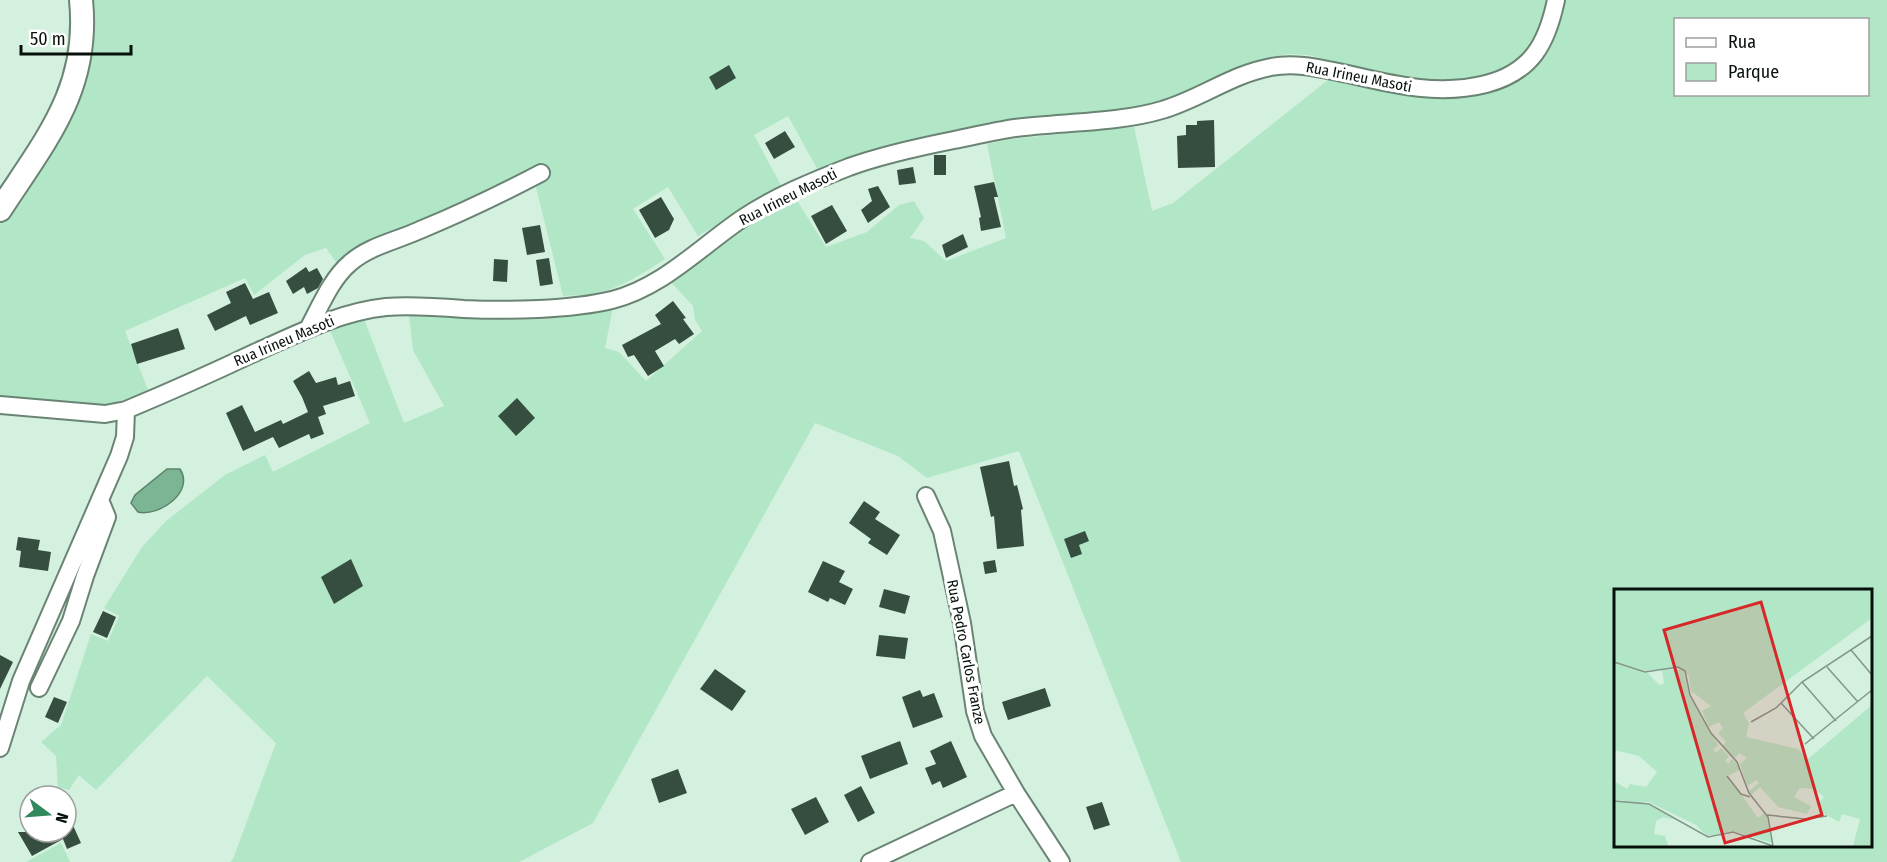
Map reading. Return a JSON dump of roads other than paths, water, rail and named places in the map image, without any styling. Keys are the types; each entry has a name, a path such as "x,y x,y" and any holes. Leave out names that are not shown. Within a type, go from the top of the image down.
{"street":[{"path":"0,210 59,117 70,93 82,51 81,0"},
{"name":"Rua Irineu Masoti","path":"0,405 105,414 126,410 308,329 352,313 384,307 527,309 610,300 658,281 746,216 850,167 929,145 1014,128 1164,110 1269,67 1292,64 1408,87 1441,90 1470,88 1498,81 1520,68 1536,53 1550,29 1556,0"},
{"path":"308,329 342,272 365,251 405,237 485,203 541,173"},
{"path":"0,748 21,681 119,456 125,437 126,410"},
{"name":"Rua Pedro Carlos Franze","path":"926,496 942,531 962,623 975,711 983,736 1016,793 1061,862"},
{"path":"39,688 71,621 107,518 100,500"},
{"path":"870,862 1016,793"}]}
